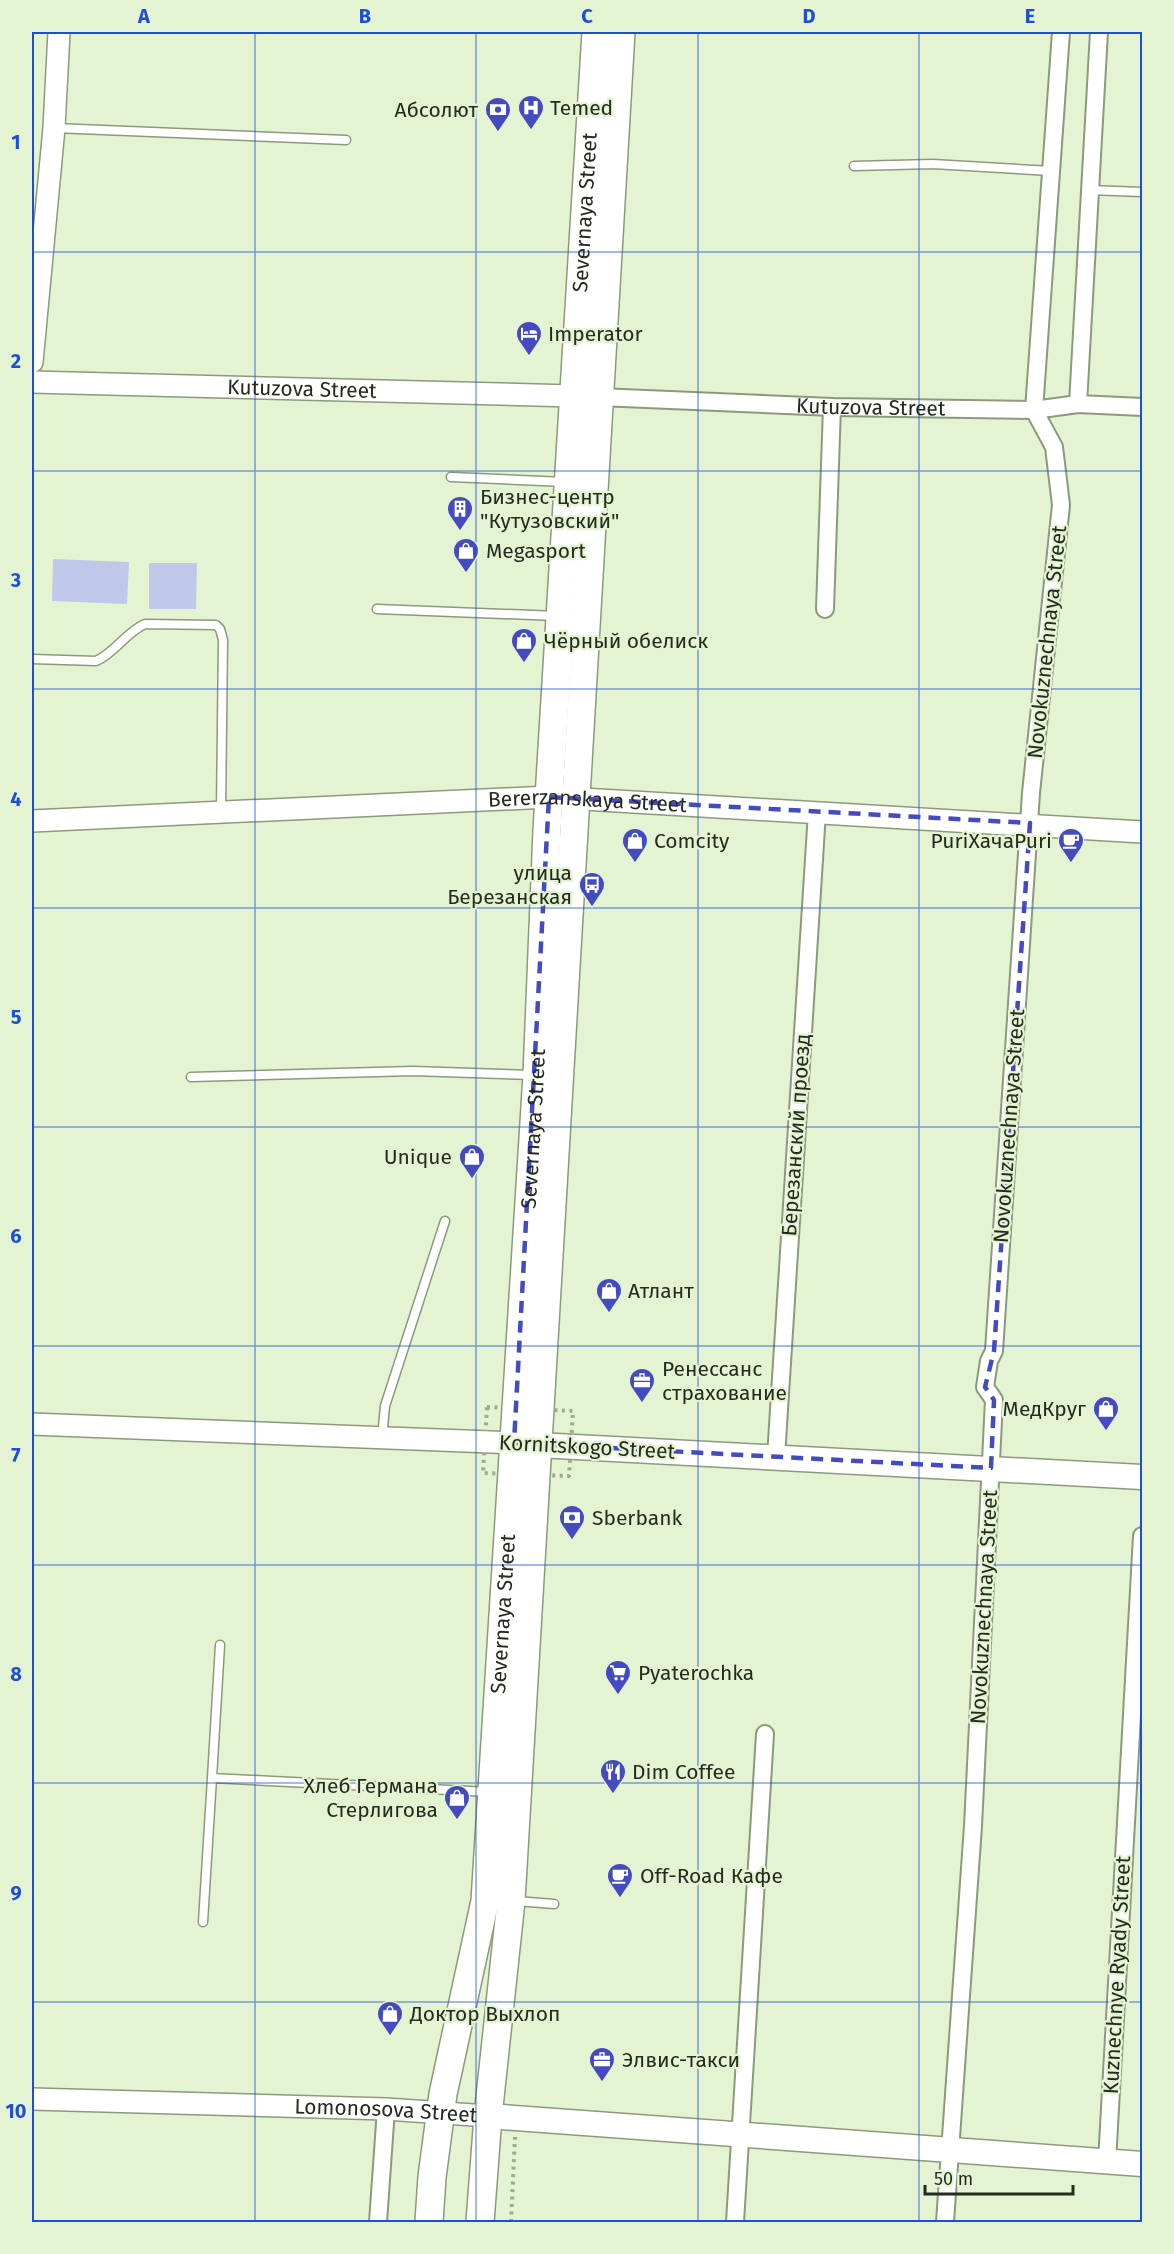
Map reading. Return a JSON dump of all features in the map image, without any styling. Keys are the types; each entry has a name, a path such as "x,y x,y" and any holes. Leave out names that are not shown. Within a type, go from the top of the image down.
{"main road":[{"name":"Severnaya Street","path":"429,2223 432,2177 441,2112 485,1901 492,1792 526,1444 578,799 596,32"},
{"name":"Severnaya Street","path":"480,2223 488,2116 511,1901 537,1075 549,797 568,482 586,396 621,32"},
{"name":"Kornitskogo Street","path":"526,1444 1143,1476"},
{"name":"Lomonosova Street","path":"488,2116 1143,2164"}],"street":[{"path":"32,362 54,128 59,32"},
{"path":"1034,410 1061,32"},
{"path":"1078,404 1099,32"},
{"name":"Kutuzova Street","path":"32,382 586,396 831,407 1034,410 1078,404 1143,407"},
{"path":"825,609 831,407"},
{"name":"Novokuznechnaya Street","path":"945,2223 974,1826 994,1400 985,1387 989,1361 994,1352 1030,824 1061,505 1054,447 1034,410"},
{"name":"Bererzanskaya Street","path":"32,821 549,797 1143,832"},
{"name":"Березанский проезд","path":"776,1457 817,812"},
{"name":"Kornitskogo Street","path":"32,1424 526,1444"},
{"name":"Kuznechnye Ryady Street","path":"1107,2162 1143,1536"},
{"path":"735,2223 765,1734"},
{"name":"Lomonosova Street","path":"32,2099 386,2109 488,2116"},
{"path":"378,2223 386,2109"}],"lane":[{"path":"54,128 346,140"},
{"path":"854,166 933,164 1051,171"},
{"path":"1089,190 1143,192"},
{"path":"451,477 568,482"},
{"path":"377,609 560,616"},
{"path":"32,659 96,661 104,658 136,628 145,624 216,625 224,640 221,813"},
{"path":"191,1077 412,1071 537,1075"},
{"path":"382,1439 385,1406 445,1221"},
{"path":"203,1922 219,1645"},
{"path":"212,1778 492,1792"},
{"path":"511,1901 554,1904"}],"path":[{"path":"511,2223 516,2117"}],"highlighted area":[{"path":"549,797 1030,823 994,1351 985,1387 994,1400 991,1468 514,1443"}],"shaded area":[{"path":"53,559 129,562 127,604 52,601"},
{"path":"149,563 197,563 196,609 149,609"}],"place":[{"name":"Temed","path":"531,131"},
{"name":"Абсолют","path":"498,133"},
{"name":"Imperator","path":"529,357"},
{"name":"Бизнес-центр \"Кутузовский\"","path":"460,532"},
{"name":"Megasport","path":"466,574"},
{"name":"Чёрный обелиск","path":"524,664"},
{"name":"Comcity","path":"635,864"},
{"name":"PuriХачаPuri","path":"1071,864"},
{"name":"улица Березанская","path":"592,908"},
{"name":"Unique","path":"472,1180"},
{"name":"Атлант","path":"609,1314"},
{"name":"Ренессанс страхование","path":"642,1404"},
{"name":"МедКруг","path":"1106,1432"},
{"name":"Sberbank","path":"572,1541"},
{"name":"Pyaterochka","path":"618,1696"},
{"name":"Dim Coffee","path":"613,1795"},
{"name":"Хлеб Германа Стерлигова","path":"457,1821"},
{"name":"Off-Road Кафе","path":"620,1899"},
{"name":"Доктор Выхлоп","path":"390,2037"},
{"name":"Элвис-такси","path":"602,2083"}]}
